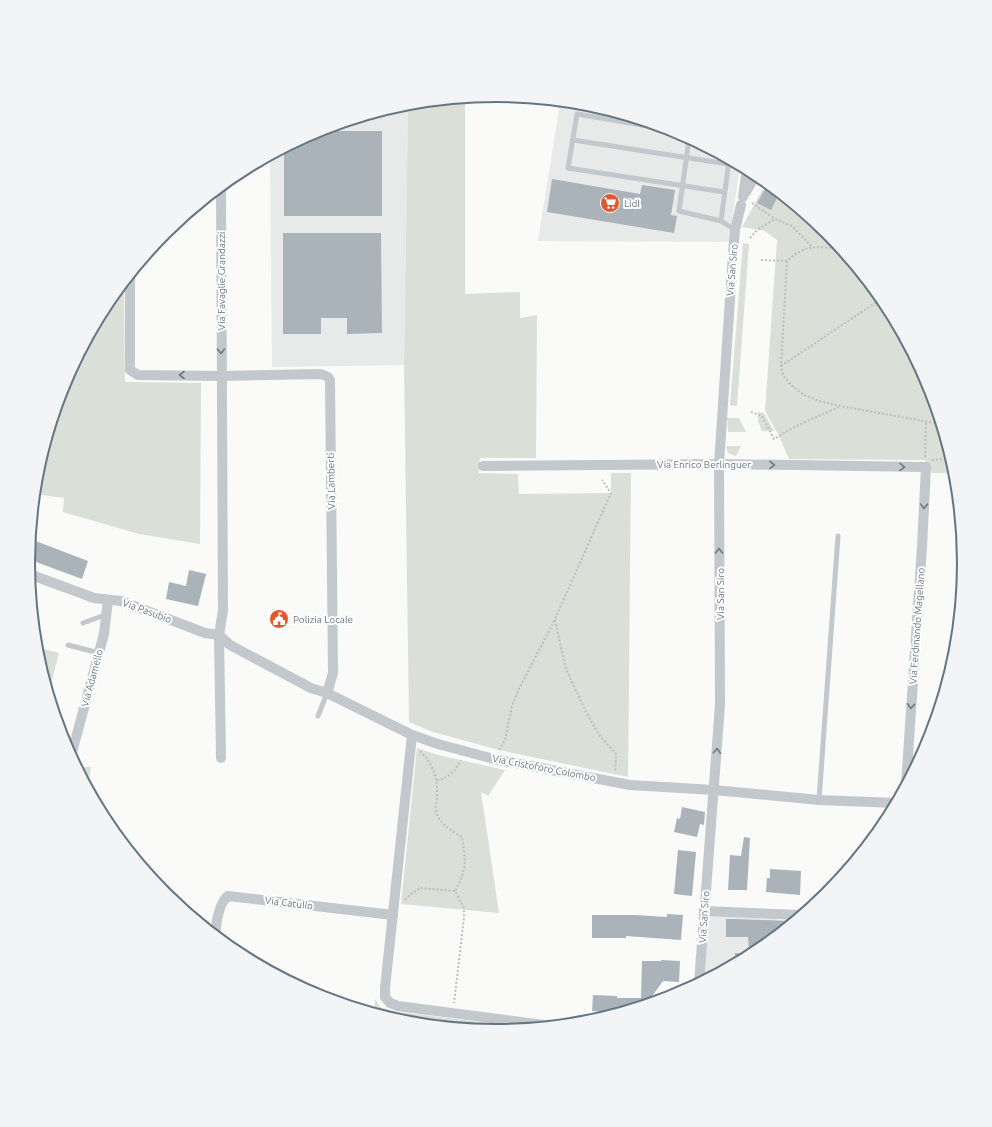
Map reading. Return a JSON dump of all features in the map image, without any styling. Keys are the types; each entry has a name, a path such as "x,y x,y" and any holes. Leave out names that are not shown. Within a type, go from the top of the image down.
{"street":[{"path":"746,176 743,198 753,180"},
{"name":"Via Favaglie Grandazzi","path":"221,758 219,635 222,610 222,193"},
{"name":"Via San Siro","path":"699,977 720,705 719,464 735,230 741,205"},
{"path":"130,283 130,370 138,375 221,376"},
{"name":"Via Lamberti","path":"221,376 321,374 328,377 330,380 333,673 327,693"},
{"name":"Via Enrico Berlinguer","path":"483,466 925,463"},
{"name":"Via Ferdinando Magellano","path":"907,771 922,547 925,463"},
{"name":"Via Pasubio","path":"35,577 94,598 121,601 205,633 219,635"},
{"name":"Via Adamello","path":"73,747 104,634 105,615 108,600"},
{"name":"Via Cristoforo Colombo","path":"219,635 230,645 311,688 327,693 412,739 438,744 494,759 630,785 714,790 819,800 890,803"},
{"path":"412,739 385,997 390,1003 398,1006 531,1023"},
{"name":"Via Catullo","path":"216,930 223,899 228,896 393,911"},
{"path":"704,911 794,915"}],"lane":[{"path":"633,123 577,114 568,168 724,192"},
{"path":"573,140 721,161"},
{"path":"688,145 679,211 721,221 735,230"},
{"path":"721,221 728,165"},
{"path":"819,800 838,536"},
{"path":"84,623 105,615"},
{"path":"68,645 98,653"},
{"path":"318,716 327,693"}],"path":[{"path":"751,202 775,219 792,226 812,247"},
{"path":"750,238 757,230 775,219"},
{"path":"761,260 787,261 804,249 812,247 832,248"},
{"path":"787,261 782,366 783,375 791,385 804,395 819,401 935,423"},
{"path":"782,366 876,303"},
{"path":"751,412 762,416 774,439 794,427 840,406"},
{"path":"926,422 925,463 945,460"},
{"path":"494,759 505,740 512,706 517,694 555,619 611,493 602,480"},
{"path":"555,619 566,669 586,712 600,736 616,754 614,782"},
{"path":"412,739 428,759 433,768 437,781 436,811 441,821 448,828 462,837 465,867 455,891"},
{"path":"437,781 447,777 455,770 465,752"},
{"path":"393,911 411,894 420,888 455,891"},
{"path":"453,1014 465,910 455,891"}],"shaded area":[{"path":"465,103 465,294 520,292 520,318 537,315 536,458 480,458 479,473 518,474 519,494 611,493 611,473 631,473 628,777 499,750 433,732 409,722 404,365 408,111"},
{"path":"559,107 615,118 644,127 700,150 739,172 729,242 538,241"},
{"path":"408,111 404,365 272,367 270,162 292,150 348,127"},
{"path":"763,188 800,217 843,260 879,307 909,360 933,415 948,473 932,473 925,460 789,459 779,436 765,411 777,240 765,231 742,227"},
{"path":"743,243 749,244 737,406 730,405"},
{"path":"124,291 125,382 201,383 200,544 139,534 63,512 64,498 40,495 44,474 59,415 70,387 97,333"},
{"path":"758,412 764,413 774,431 762,431 758,421"},
{"path":"727,418 739,418 746,432 728,432"},
{"path":"726,446 741,446 736,456 728,453"},
{"path":"43,649 59,653 51,683"},
{"path":"417,748 438,755 505,770 488,796 481,792 499,913 401,904"},
{"path":"83,767 91,767 89,779"},
{"path":"707,915 777,918 777,929 752,947 702,976"},
{"path":"375,999 380,1007 391,1011 496,1024 466,1024 436,1021 406,1016 374,1008"}],"building":[{"path":"338,131 382,131 382,216 284,216 284,154"},
{"name":"Lidl","path":"552,179 640,194 642,185 675,190 671,215 677,216 674,233 547,212"},
{"path":"765,189 777,198 771,210 757,203"},
{"path":"283,233 381,233 382,333 347,334 347,318 321,318 321,334 283,334"},
{"path":"36,541 88,561 82,579 35,562"},
{"path":"189,570 206,574 198,606 166,599 169,582 186,586"},
{"path":"682,807 705,812 704,825 700,824 697,837 674,832 677,818 680,819"},
{"path":"744,837 750,838 747,890 728,890 730,855 741,856"},
{"path":"678,850 696,852 692,896 674,894"},
{"path":"770,869 801,871 800,895 766,892 767,878 770,878"},
{"path":"667,914 683,915 681,940 626,936 626,938 592,938 592,915 667,917"},
{"path":"726,919 787,921 749,949 748,937 726,937"},
{"path":"735,953 742,953 735,957"},
{"path":"642,961 680,961 679,982 663,981 651,997 644,1000 605,1011 592,1011 593,995 617,996 617,998 641,998"}],"place":[{"name":"Lidl","path":"610,203"},
{"name":"Polizia Locale","path":"279,619"}]}
